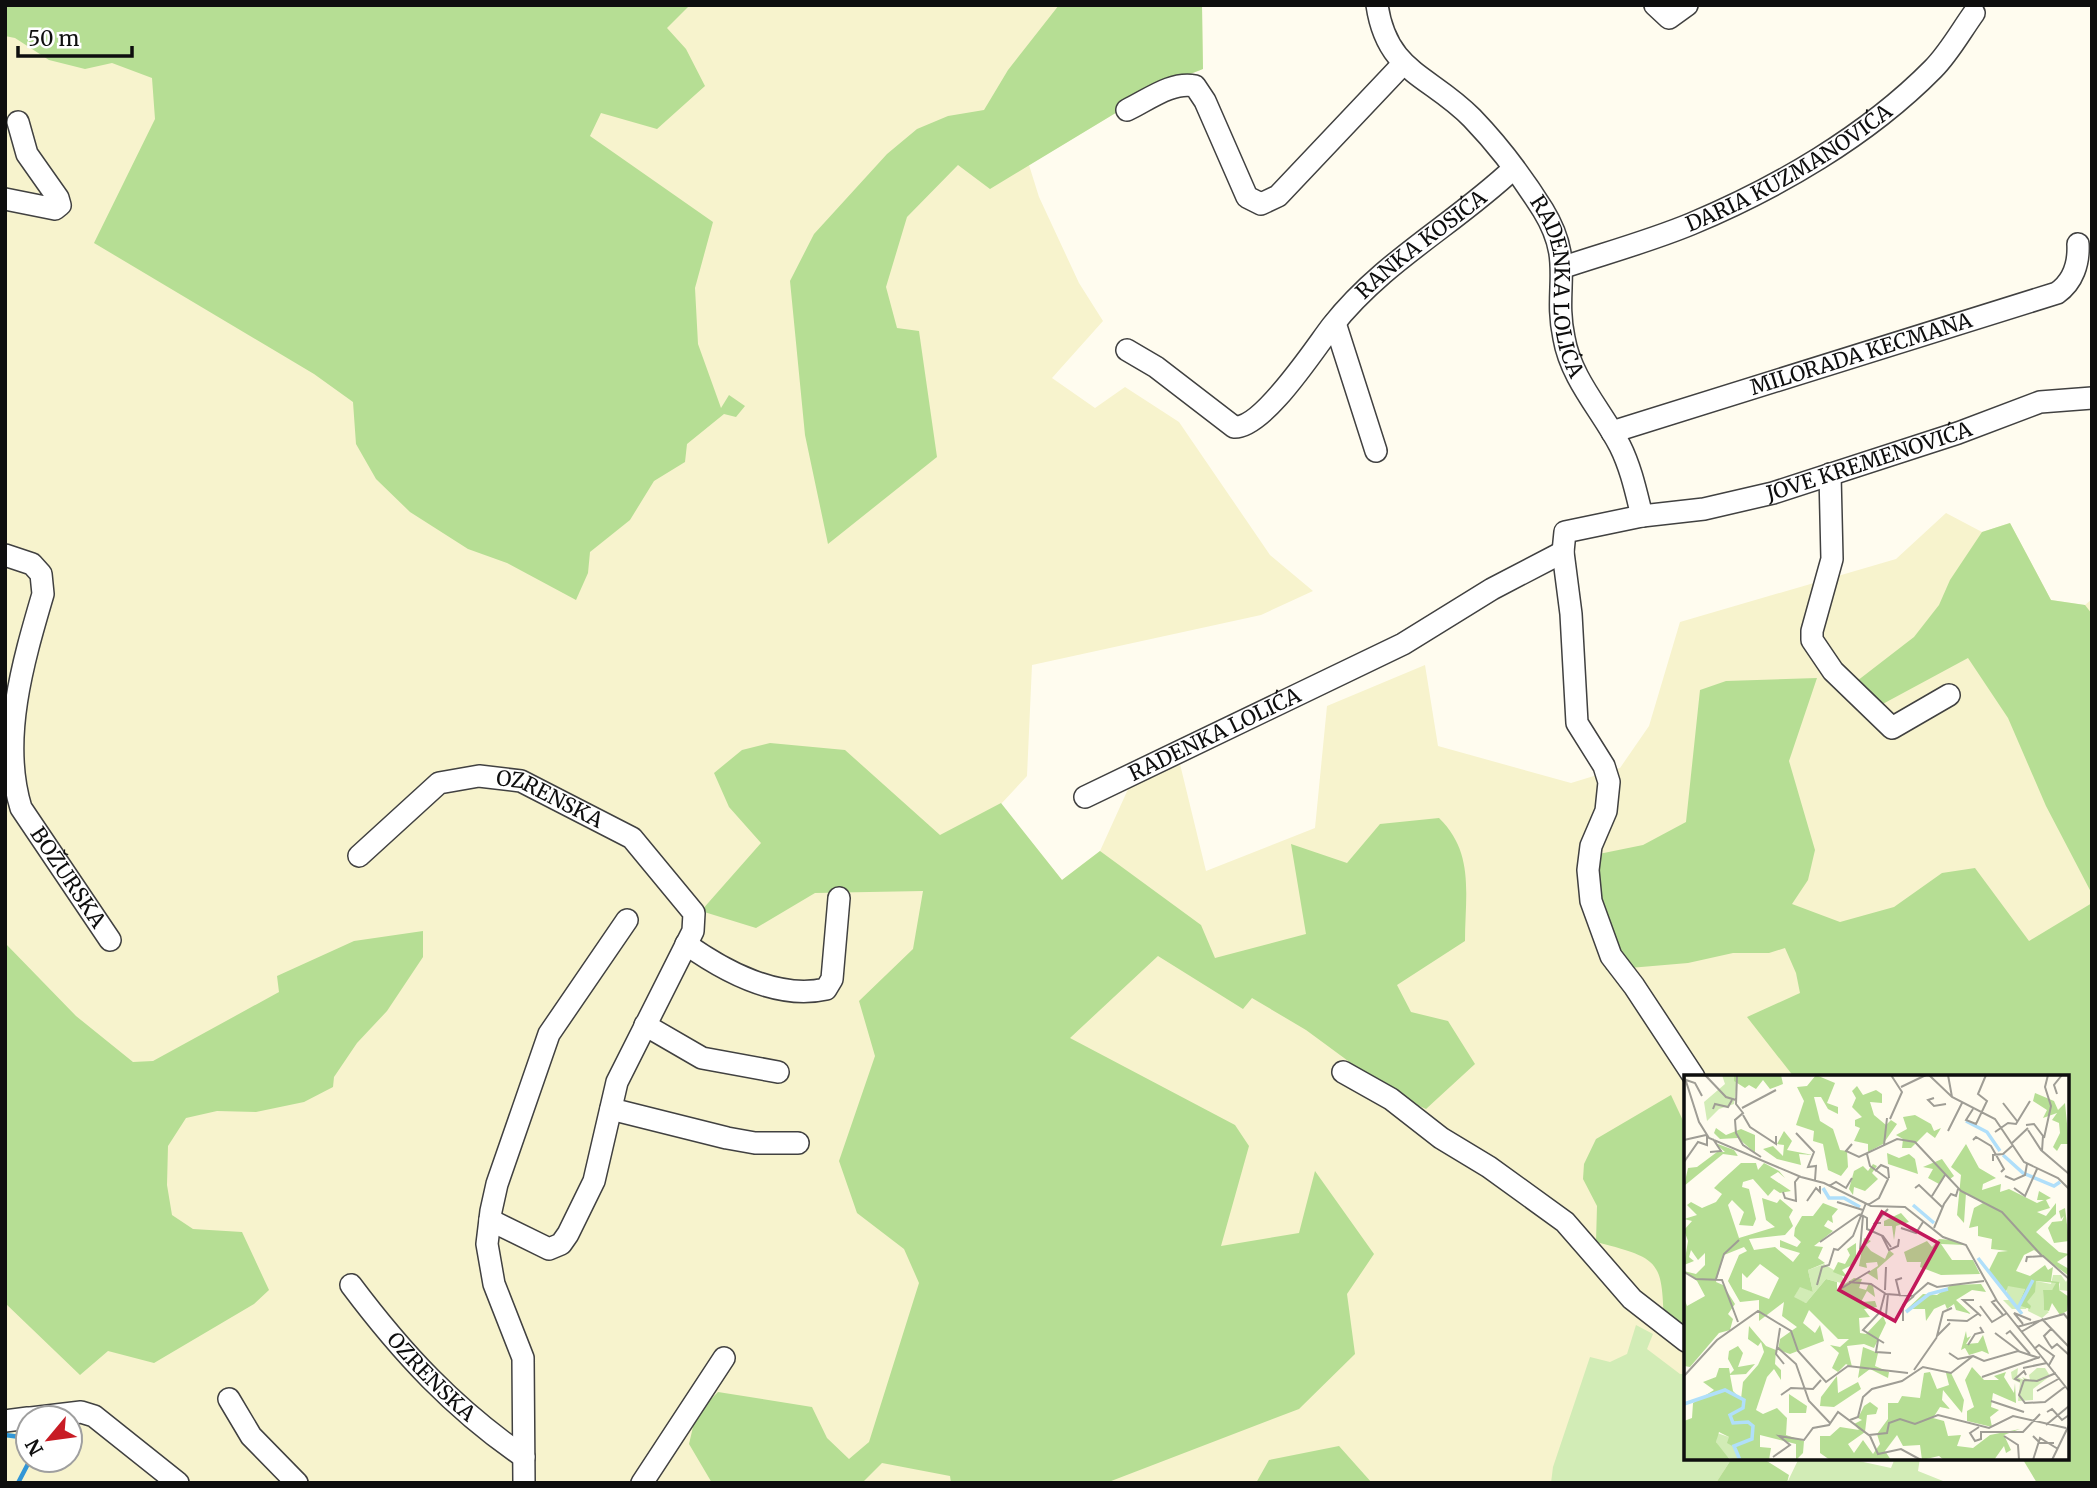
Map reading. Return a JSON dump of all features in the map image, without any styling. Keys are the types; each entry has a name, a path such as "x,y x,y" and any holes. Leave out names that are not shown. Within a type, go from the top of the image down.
{"street":[{"name":"RADENKA LOLIĆA","path":"1377,5 1387,41 1402,65 1472,118 1513,169 1554,229 1564,267 1562,326 1566,347 1586,392 1612,432 1632,474 1642,516"},
{"path":"1655,5 1669,18 1687,5"},
{"name":"DARIA KUZMANOVIĆA","path":"1564,267 1710,216 1783,178 1851,136 1935,67 1975,13"},
{"path":"1127,110 1173,87 1185,84 1195,86 1205,101 1247,197 1261,204 1278,195 1402,65"},
{"path":"5,200 55,209 60,205 58,198 27,154 18,122"},
{"name":"RANKA KOSIĆA","path":"1127,350 1157,367 1217,415 1238,427 1279,396 1335,323 1380,274 1485,196 1513,169"},
{"name":"MILORADA KECMANA","path":"1612,432 2057,293 2063,289 2076,267 2078,244"},
{"path":"1335,323 1376,451"},
{"name":"JOVE KREMENOVIĆA","path":"1642,516 1739,501 1969,430 2040,402 2092,398"},
{"path":"1830,474 1832,559 1812,631 1816,649 1833,671 1892,728 1949,695"},
{"path":"1642,516 1569,529 1562,536 1571,614 1577,723 1588,745 1604,766 1609,782 1606,811 1589,856 1591,901 1611,956 1693,1075"},
{"name":"RADENKA LOLIĆA","path":"1085,797 1403,644 1492,589 1563,552"},
{"name":"BOŽURSKA","path":"5,555 32,564 44,583 13,697 8,729 6,752 12,789 21,808 110,940"},
{"name":"OZRENSKA","path":"359,856 439,783 480,776 521,781 632,838 694,913 693,932 617,1082 594,1181 561,1244 549,1249 490,1220"},
{"path":"686,944 719,968 742,979 783,987 826,989 832,979 839,898"},
{"path":"524,1483 523,1358 494,1284 487,1244 490,1220 497,1184 550,1034 627,920"},
{"path":"645,1025 702,1058 778,1072"},
{"path":"1343,1072 1391,1099 1441,1138 1489,1167 1565,1222 1632,1299 1684,1339"},
{"path":"611,1109 727,1138 755,1143 798,1143"},
{"name":"OZRENSKA","path":"351,1285 416,1366 480,1427 524,1457"},
{"path":"642,1483 724,1358"},
{"path":"229,1399 251,1436 297,1483"},
{"path":"84,1413 94,1416 178,1483"}],"shaded area":[{"path":"5,5 1202,5 1203,69 1162,85 1029,165 1039,197 1079,283 1103,321 1052,378 1095,408 1125,387 1179,422 1270,555 1313,591 1261,615 1032,665 1027,776 1001,804 1062,880 1100,851 1129,787 1179,760 1206,871 1315,828 1327,706 1425,665 1438,746 1571,783 1620,768 1649,726 1680,622 1896,559 1946,513 1982,532 2010,523 2051,600 2085,605 2092,599 2092,911 1788,1075 1684,1075 1684,1460 1724,1460 1725,1483 5,1483"}],"green space":[{"path":"5,5 690,5 667,28 686,49 705,86 657,129 601,113 590,136 713,222 695,288 698,344 721,408 729,395 745,406 736,417 724,414 687,444 685,462 654,481 630,520 590,552 588,573 576,600 507,563 468,549 410,512 376,479 356,444 353,402 314,374 94,243 155,119 152,78 112,63 85,69 49,60 15,38 5,36"},
{"path":"1059,5 1202,5 1203,69 1162,85 990,189 958,165 907,217 886,287 897,328 919,331 937,457 828,544 805,435 790,281 814,234 887,154 917,129 948,116 984,110 1008,70"},
{"path":"2010,523 2051,600 2085,605 2092,614 2092,894 2046,806 2008,718 1968,658 1879,706 1857,681 1914,637 1939,605 1950,580 1982,532"},
{"path":"1817,678 1789,761 1815,850 1808,880 1792,904 1840,922 1894,907 1942,873 1975,868 2029,941 2092,903 2092,1483 2037,1483 2023,1460 2069,1460 2069,1075 1792,1075 1747,1017 1800,993 1796,973 1785,948 1769,953 1733,953 1688,963 1606,970 1595,918 1589,856 1643,845 1686,822 1700,690 1726,681"},
{"path":"770,743 845,750 940,835 1001,803 1062,880 1100,851 1201,925 1215,958 1306,934 1291,844 1347,863 1380,824 1439,818 1450,831 1463,860 1466,891 1465,941 1397,985 1411,1012 1448,1021 1475,1064 1426,1109 1395,1095 1383,1082 1374,1080 1306,1030 1252,998 1243,1009 1158,956 1070,1038 1235,1125 1249,1146 1221,1246 1299,1233 1315,1171 1374,1254 1347,1294 1355,1354 1299,1409 1106,1483 951,1483 950,1476 882,1463 862,1483 712,1483 689,1444 696,1414 718,1392 812,1407 827,1438 849,1459 869,1442 919,1283 904,1249 857,1213 839,1161 875,1056 859,1001 913,949 923,891 815,893 756,928 701,911 761,843 729,807 714,773 742,750"},
{"path":"423,931 423,957 387,1011 357,1043 334,1077 333,1087 304,1102 256,1112 217,1111 186,1118 168,1146 167,1185 172,1215 193,1229 242,1232 269,1290 254,1304 154,1363 108,1351 80,1375 5,1303 5,943 76,1016 133,1062 153,1061 279,992 277,976 354,941"},
{"path":"1671,1095 1684,1123 1684,1346 1664,1330 1662,1290 1654,1266 1635,1253 1596,1242 1597,1206 1583,1179 1584,1164 1596,1139"},
{"path":"1636,1325 1653,1334 1647,1349 1680,1374 1684,1374 1684,1460 1731,1460 1716,1483 1551,1483 1553,1467 1590,1357 1610,1362 1627,1354"},
{"path":"1339,1446 1372,1483 1256,1483 1269,1460"},
{"path":"1731,1460 1765,1460 1789,1475 1787,1483 1716,1483"},
{"path":"1798,1460 1854,1460 1891,1468 1894,1460 1920,1460 1918,1471 1948,1483 1787,1483"}],"waterway":[{"path":"5,1435 14,1436"},
{"path":"18,1483 23,1474"}]}
